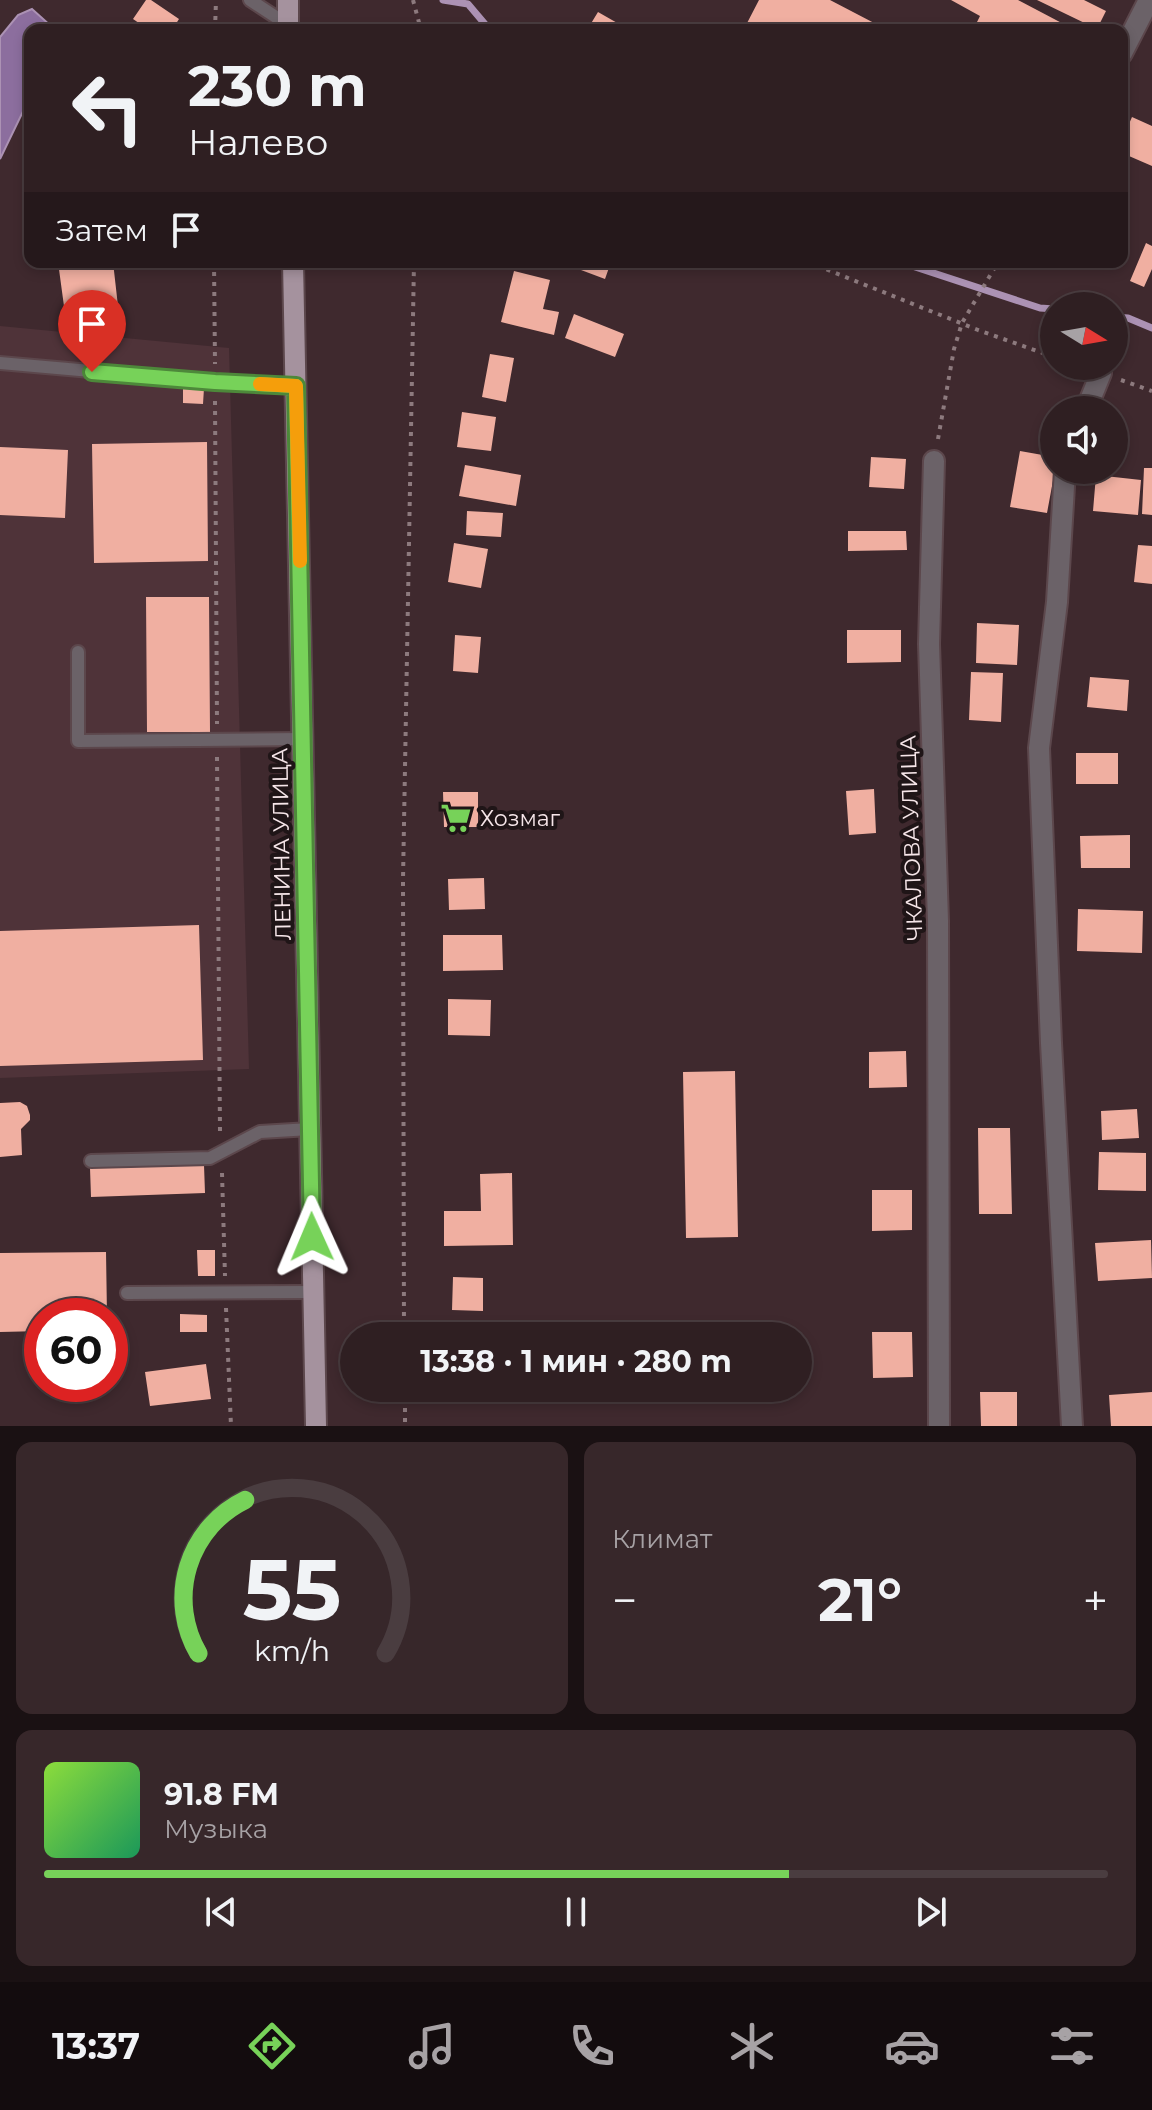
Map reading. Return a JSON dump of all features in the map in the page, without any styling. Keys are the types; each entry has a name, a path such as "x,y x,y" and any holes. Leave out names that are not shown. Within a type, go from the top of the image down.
{"main road":[{"path":"288,0 288,24"},
{"name":"ЛЕНИНА УЛИЦА","path":"293,268 316,1426"}],"street":[{"path":"1128,41 1149,0"},
{"name":"ЧКАЛОВА УЛИЦА","path":"934,461 929,644 938,936 939,1426"},
{"path":"1064,484 1057,602 1039,748 1072,1426"}],"lane":[{"path":"250,0 284,24"},
{"path":"0,363 296,386"},
{"path":"78,652 78,741 303,739"},
{"path":"91,1161 210,1158 260,1132 310,1129"},
{"path":"127,1293 313,1292"}],"path":[{"path":"215,24 216,0"},
{"path":"413,0 420,24"},
{"path":"214,268 221,1152 231,1426"},
{"path":"404,1322 403,880 414,268"},
{"path":"823,268 1040,352"},
{"path":"934,461 954,349 962,323 995,268"},
{"path":"405,1402 405,1426"}],"shaded area":[{"path":"32,9 49,24 24,24 24,109 0,159 0,37 18,15"},
{"path":"0,326 229,348 249,1069 0,1078"}],"building":[{"path":"146,0 151,0 179,19 176,24 140,24 133,19"},
{"path":"759,0 830,0 876,24 747,24"},
{"path":"951,0 1018,0 1064,24 976,24 980,16"},
{"path":"1037,0 1084,0 1106,11 1100,24 1087,24"},
{"path":"598,12 619,24 591,24"},
{"path":"1132,117 1152,126 1152,166 1128,156 1128,126"},
{"path":"1146,243 1152,246 1152,269 1144,287 1130,281"},
{"path":"59,268 114,268 119,315 66,321"},
{"path":"576,268 609,268 605,279"},
{"path":"514,271 550,280 543,309 559,312 554,335 501,322"},
{"path":"574,314 624,334 615,357 565,338"},
{"path":"490,354 514,358 506,402 482,397"},
{"path":"183,387 204,388 203,404 183,403"},
{"path":"462,412 496,417 491,451 457,447"},
{"path":"207,442 208,561 94,563 92,444"},
{"path":"0,447 68,450 65,518 0,515"},
{"path":"1020,451 1040,455 1040,484 1052,484 1047,513 1010,507"},
{"path":"871,457 906,459 904,489 869,487"},
{"path":"465,465 521,475 516,506 459,496"},
{"path":"1144,468 1152,468 1152,515 1142,514"},
{"path":"1128,479 1141,480 1138,515 1093,511 1095,484 1128,484"},
{"path":"467,511 503,513 501,537 466,535"},
{"path":"848,531 906,531 907,550 848,551"},
{"path":"454,543 488,549 481,588 448,582"},
{"path":"1138,545 1152,546 1152,584 1134,582"},
{"path":"146,597 209,597 210,732 147,732"},
{"path":"977,623 1019,625 1017,665 976,663"},
{"path":"847,630 901,630 901,662 847,663"},
{"path":"455,635 481,637 478,673 453,671"},
{"path":"971,672 1003,673 1001,722 969,720"},
{"path":"1090,677 1129,680 1127,711 1087,707"},
{"path":"1076,753 1118,753 1118,784 1076,784"},
{"path":"874,789 876,833 849,835 846,791"},
{"path":"443,792 478,792 478,827 444,827"},
{"path":"1130,835 1130,868 1081,868 1080,836"},
{"path":"484,878 485,909 449,910 448,879"},
{"path":"1078,909 1143,911 1142,953 1077,951"},
{"path":"199,925 203,1060 0,1066 0,931"},
{"path":"443,935 502,935 503,970 443,971"},
{"path":"448,999 491,1000 490,1036 448,1035"},
{"path":"906,1051 907,1087 869,1088 869,1052"},
{"path":"735,1071 738,1237 686,1238 683,1072"},
{"path":"20,1102 27,1106 30,1115 30,1120 21,1129 22,1155 0,1157 0,1103"},
{"path":"1137,1109 1139,1138 1102,1140 1101,1111"},
{"path":"978,1128 1010,1128 1012,1214 979,1214"},
{"path":"1099,1152 1146,1153 1146,1191 1098,1190"},
{"path":"204,1165 205,1193 91,1197 90,1168"},
{"path":"512,1173 513,1245 444,1246 444,1211 481,1211 480,1174"},
{"path":"872,1190 912,1190 912,1230 872,1231"},
{"path":"1151,1240 1152,1278 1098,1281 1095,1243"},
{"path":"197,1250 215,1250 215,1276 198,1276"},
{"path":"106,1252 107,1298 24,1298 24,1331 0,1332 0,1253"},
{"path":"453,1277 483,1278 483,1311 452,1310"},
{"path":"180,1314 207,1315 207,1332 180,1332"},
{"path":"872,1332 912,1332 913,1377 873,1378"},
{"path":"206,1364 211,1399 150,1406 145,1372"},
{"path":"980,1392 1017,1392 1017,1426 981,1426"},
{"path":"1152,1392 1152,1426 1111,1426 1109,1395"}],"waterway":[{"path":"443,0 468,4 485,24"},
{"path":"918,268 1040,308"},
{"path":"1128,318 1152,328"}],"slow traffic":[{"path":"260,384 296,386 300,561"}],"place":[{"name":"Хозмаг","path":"456,818"}],"route":[{"path":"92,372 296,386 312,1237"}]}
